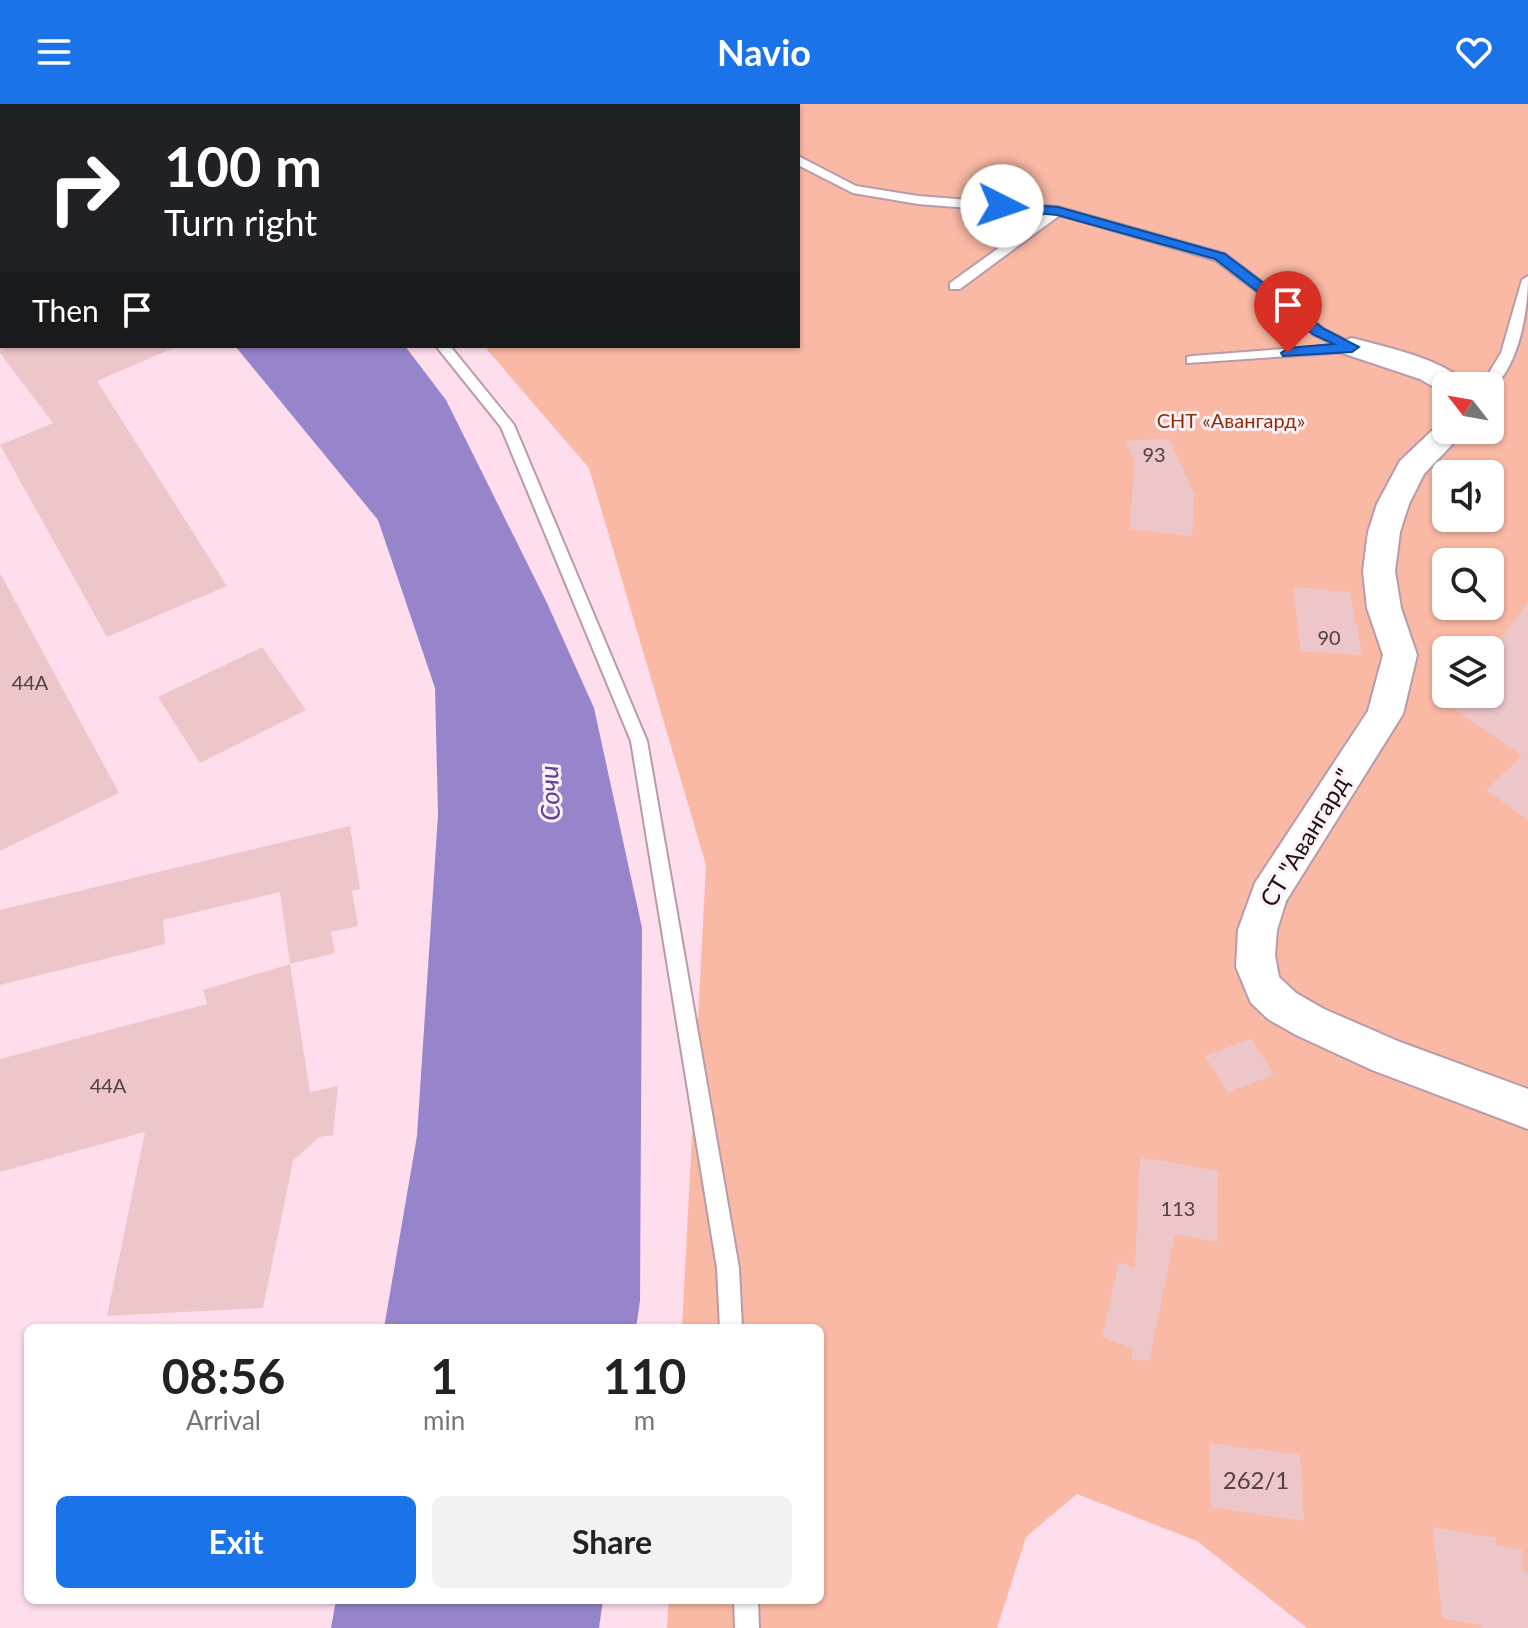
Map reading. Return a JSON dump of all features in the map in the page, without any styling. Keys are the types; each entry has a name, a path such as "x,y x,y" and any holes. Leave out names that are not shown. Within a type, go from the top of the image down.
{"street":[{"path":"1352,347 1432,373"},
{"name":"СТ \"Авангард\"","path":"1436,444 1411,468 1393,504 1384,532 1379,571 1382,596 1400,655 1385,714 1269,895 1256,927 1255,953 1265,990 1289,1012 1324,1030 1528,1109"}],"lane":[{"path":"800,161 853,189 918,200 1058,211 1220,257 1319,332 1352,347"},
{"path":"955,286 1058,211"},
{"path":"1496,372 1508,353 1528,280"},
{"path":"1192,360 1352,347"},
{"path":"445,348 507,425 639,741 728,1268 731,1324"},
{"path":"746,1604 747,1628"}],"green space":[{"name":"СНТ «Авангард»","path":"800,104 1528,104 1528,1628 1307,1628 1197,1541 1077,1494 1026,1537 997,1628 667,1628 669,1604 824,1604 824,1324 682,1324 706,865 589,468 486,348 800,348"}],"water":[{"name":"Сочи","path":"237,348 407,348 446,400 547,603 594,708 642,928 640,1301 637,1324 385,1324 417,1136 438,815 435,688 378,520"},
{"path":"335,1604 602,1604 599,1628 331,1628"}],"building":[{"path":"0,348 173,348 97,381 227,586 107,637 0,445 53,423 0,353"},
{"path":"1169,438 1194,494 1192,536 1130,529 1134,460 1126,441"},
{"path":"0,573 119,793 0,851"},
{"path":"1293,587 1350,592 1362,655 1301,651"},
{"path":"1528,602 1528,820 1486,790 1522,756 1453,708 1504,708 1503,636"},
{"path":"262,647 306,710 200,763 158,697"},
{"path":"350,826 360,889 352,891 358,926 331,932 335,953 290,964 280,892 163,920 165,944 0,985 0,910"},
{"path":"290,964 310,1092 338,1086 333,1135 319,1137 293,1161 263,1308 107,1316 145,1132 0,1172 0,1059 207,1004 203,990"},
{"path":"1251,1039 1274,1075 1228,1092 1205,1056"},
{"path":"1140,1157 1218,1171 1217,1242 1175,1234 1149,1361 1132,1359 1132,1348 1102,1337 1119,1262 1135,1268"},
{"path":"1209,1443 1300,1455 1304,1521 1211,1507"},
{"path":"1433,1527 1496,1538 1496,1545 1522,1550 1524,1572 1528,1573 1528,1628 1482,1628 1482,1625 1442,1618"}],"route":[{"path":"1002,206 1058,211 1220,257 1319,332 1352,347 1288,353"}]}
